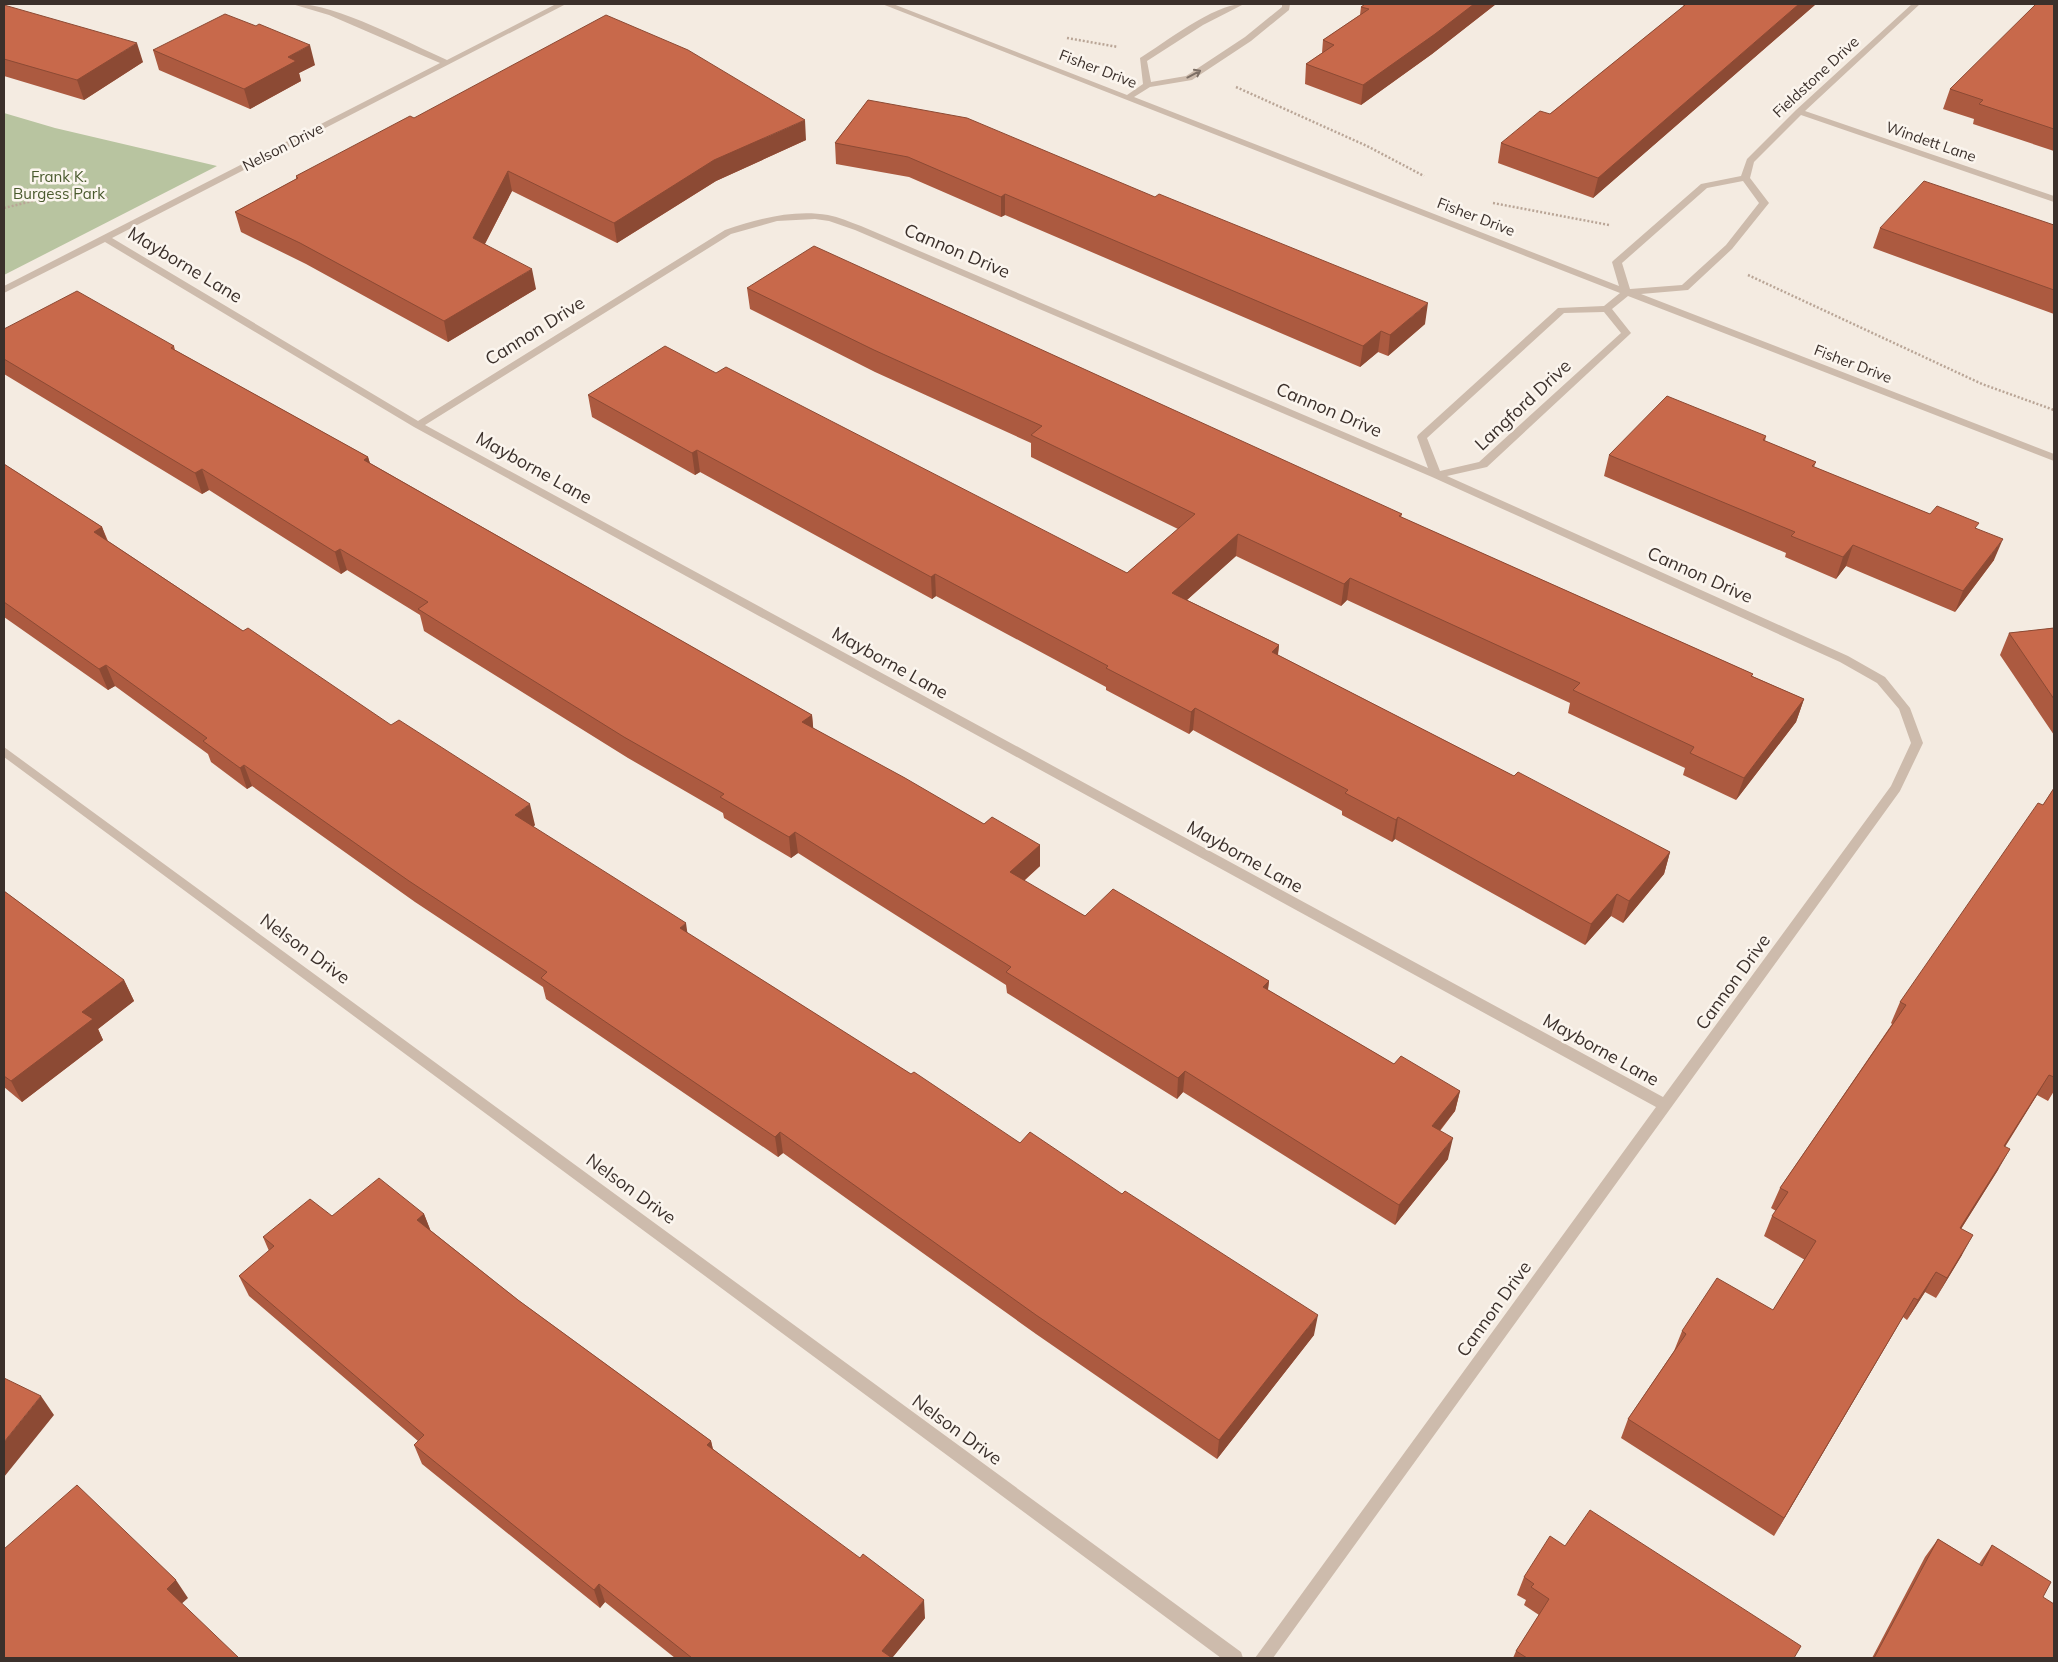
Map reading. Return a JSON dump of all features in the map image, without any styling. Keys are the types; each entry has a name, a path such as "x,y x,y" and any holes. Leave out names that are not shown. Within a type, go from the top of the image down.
{"street":[{"path":"296,4 332,14 447,64"},
{"name":"Nelson Drive","path":"4,290 562,4"},
{"name":"Fisher Drive","path":"886,4 2054,458"},
{"path":"1146,85 1143,60 1200,23 1240,4"},
{"path":"1129,97 1146,85 1189,78 1248,39 1286,8 1286,4"},
{"name":"Fieldstone Drive","path":"1745,178 1750,161 1799,112 1916,4"},
{"name":"Windett Lane","path":"1799,112 2054,198"},
{"path":"1436,475 1422,436 1561,310 1607,309 1626,292 1685,288 1714,262 1729,247 1764,203 1745,178 1704,186 1617,262 1626,292"},
{"name":"Cannon Drive","path":"418,425 728,232 753,223 803,216 829,218 858,228 1436,475 1852,664 1881,680 1904,708 1918,743 1896,788 1263,1658"},
{"name":"Mayborne Lane","path":"105,238 418,425 1665,1105"},
{"name":"Langford Drive","path":"1436,475 1483,465 1626,333 1607,309"},
{"name":"Nelson Drive","path":"4,751 1235,1658"}],"path":[{"path":"1066,38 1125,48"},
{"path":"1229,85 1242,88 1367,146 1430,178"},
{"path":"4,208 54,197 92,194 115,202"},
{"path":"1485,202 1553,213 1614,226"},
{"path":"1747,275 1982,384 2054,410"}],"green space":[{"name":"Frank K. Burgess Park","path":"4,113 55,128 217,166 4,275"}],"building":[{"path":"1365,4 1474,4 1363,85 1306,64 1334,45 1323,40 1369,9 1361,7"},
{"path":"1683,4 1799,4 1598,178 1501,143 1540,111 1550,114 1685,5"},
{"path":"2036,4 2054,4 2054,129 1979,104 1983,100 1950,89"},
{"path":"4,5 137,43 77,80 4,59"},
{"path":"225,14 256,26 259,24 310,45 288,57 296,61 244,89 153,50"},
{"path":"606,15 688,50 805,120 714,160 614,223 508,171 473,238 532,269 444,321 300,243 235,212 298,178 296,176 410,116 414,118"},
{"path":"868,100 967,118 1155,197 1159,194 1428,303 1390,335 1381,331 1363,346 1005,194 1001,197 908,157 835,143"},
{"path":"1924,181 2054,225 2054,290 1880,228"},
{"path":"814,246 1402,514 1399,516 1753,674 1751,676 1804,699 1744,778 1690,753 1694,747 1573,690 1580,683 1350,578 1344,584 1238,534 1172,593 1279,645 1272,652 1514,776 1518,772 1670,852 1629,901 1617,894 1591,924 1398,817 1396,820 1345,793 1348,790 1195,708 1191,712 1106,668 1108,666 935,574 931,577 697,450 692,453 588,395 665,346 716,373 726,367 1127,573 1195,514 1031,435 1042,426 874,350 747,288"},
{"path":"77,291 174,346 171,348 368,457 364,460 812,715 802,722 905,778 984,824 992,817 1040,845 1010,872 1085,916 1113,889 1269,981 1263,987 1394,1064 1401,1056 1460,1091 1432,1126 1453,1138 1399,1205 1185,1071 1178,1078 1006,972 1011,967 795,832 789,837 720,797 724,794 624,737 418,609 428,602 340,549 335,552 202,469 195,473 4,359 4,329"},
{"path":"1667,396 1766,436 1763,440 1816,462 1812,466 1930,514 1937,506 1979,523 1975,528 2003,539 1963,591 1853,545 1843,557 1791,536 1795,532 1609,455"},
{"path":"4,464 102,527 94,532 243,631 248,628 391,725 399,720 530,804 515,815 686,923 680,928 911,1074 914,1072 1020,1143 1030,1132 1122,1194 1125,1191 1318,1315 1219,1440 1036,1315 780,1132 775,1137 541,978 547,972 409,881 244,765 240,768 203,741 207,738 106,665 99,669 4,602"},
{"path":"2054,628 2054,699 2009,633"},
{"path":"2054,788 2054,1077 2049,1075 2004,1146 2010,1149 1960,1228 1973,1235 1947,1278 1936,1272 1918,1300 1914,1298 1784,1518 1628,1419 1686,1334 1682,1331 1717,1278 1773,1310 1816,1241 1772,1216 1788,1192 1780,1188 1906,1005 1900,1002 2038,803 2043,805"},
{"path":"4,891 124,980 82,1012 93,1019 11,1081 4,1076"},
{"path":"379,1178 424,1214 417,1220 518,1300 711,1441 707,1445 860,1558 863,1554 924,1600 882,1651 892,1658 692,1658 599,1584 594,1590 414,1445 424,1435 239,1276 274,1246 263,1237 310,1199 332,1216"},
{"path":"4,1378 41,1396 4,1442"},
{"path":"77,1485 176,1580 167,1589 239,1658 4,1658 4,1549"},
{"path":"1590,1510 1801,1646 1794,1658 1527,1658 1516,1651 1549,1599 1531,1587 1534,1584 1524,1577 1550,1536 1565,1546"},
{"path":"1938,1539 1982,1566 1992,1545 2051,1582 2043,1597 2054,1604 2054,1658 1874,1658"}]}
